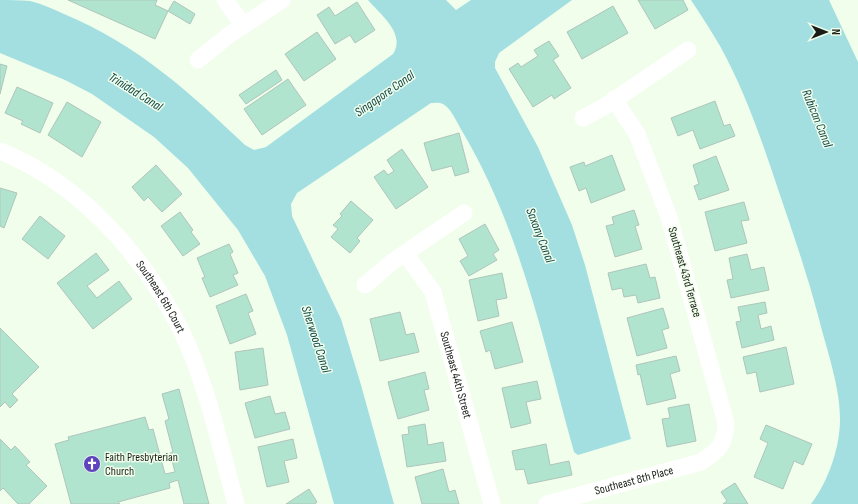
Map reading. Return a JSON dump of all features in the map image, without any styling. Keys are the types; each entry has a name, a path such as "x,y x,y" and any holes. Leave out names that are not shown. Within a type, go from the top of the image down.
{"street":[{"path":"225,0 244,26"},
{"path":"198,60 282,0"},
{"path":"583,118 688,50"},
{"name":"Southeast 43rd Terrace","path":"614,99 637,134 645,151 664,202 678,246 726,423 725,438 717,451"},
{"name":"Southeast 6th Court","path":"0,151 26,164 80,200 125,244 162,295 180,329 197,370 236,504"},
{"path":"365,284 405,253 464,213"},
{"name":"Southeast 44th Street","path":"405,253 433,292 492,504"},
{"name":"Southeast 8th Place","path":"547,504 687,467 701,462 717,451"}],"water":[{"path":"0,0 30,1 39,4 91,26 115,40 161,71 203,106 245,145 254,150 266,147 393,54 396,47 394,32 385,18 368,0 446,0 456,10 471,0 572,0 499,53 495,62 495,68 538,147 572,225 585,265 631,439 578,455 574,452 529,288 500,208 483,169 452,113 443,104 431,103 297,193 291,204 292,216 341,319 394,504 334,504 287,335 265,276 238,230 188,168 154,137 92,94 65,80 0,53"},
{"name":"Rubican Canal","path":"691,0 829,0 858,62 858,504 811,504 823,486 828,475 838,441 840,419 838,394 815,303 801,257 753,119 738,82 720,46"}],"building":[{"path":"68,0 157,0 155,5 168,11 155,39"},
{"path":"638,0 683,0 688,10 655,29"},
{"path":"174,1 195,14 190,24 168,11"},
{"path":"357,2 375,30 355,43 350,35 335,44 317,15 329,7 335,16"},
{"path":"613,6 628,33 582,59 567,32"},
{"path":"317,32 336,59 304,81 285,54"},
{"path":"549,41 559,56 553,60 571,88 554,99 552,95 533,107 509,69 518,63 521,67 538,56 534,50"},
{"path":"0,64 7,66 0,94"},
{"path":"276,70 282,80 246,104 239,95"},
{"path":"288,79 306,105 262,135 244,109"},
{"path":"17,87 53,103 40,133 21,124 23,121 5,113"},
{"path":"715,101 724,126 730,124 735,136 700,149 693,130 678,136 671,118"},
{"path":"67,102 101,122 82,157 48,135"},
{"path":"459,133 469,172 455,176 452,166 432,171 424,143"},
{"path":"402,149 428,187 396,209 374,177 384,170 388,175 394,171 387,160"},
{"path":"612,155 625,190 591,203 586,188 579,191 570,167 584,162 585,166"},
{"path":"716,156 729,190 699,200 694,186 699,184 693,165"},
{"path":"156,165 182,194 162,212 148,197 144,201 132,187"},
{"path":"0,188 17,193 4,228 0,226"},
{"path":"351,201 373,220 357,238 360,241 350,253 331,237 338,229 333,225 342,216 340,214"},
{"path":"744,202 749,220 741,221 747,243 715,251 705,212"},
{"path":"634,210 639,225 635,226 642,249 615,257 606,226 614,224 612,217"},
{"path":"180,212 193,230 191,232 200,244 183,256 161,226"},
{"path":"40,216 65,236 48,259 22,239"},
{"path":"485,224 499,250 493,254 497,260 469,276 460,261 468,256 459,239"},
{"path":"229,244 233,252 230,254 238,273 233,275 238,285 210,297 202,278 205,277 197,258"},
{"path":"96,253 109,270 87,286 97,298 119,281 132,299 93,329 57,283"},
{"path":"747,254 751,270 764,267 769,290 731,298 727,280 733,279 729,258"},
{"path":"646,264 650,278 655,277 660,298 638,303 636,295 624,297 622,288 612,290 608,273"},
{"path":"502,273 507,298 496,300 499,316 478,321 469,280"},
{"path":"246,294 253,311 248,313 256,334 230,344 216,306"},
{"path":"765,302 767,313 758,315 761,329 771,326 774,340 742,348 736,322 741,321 738,307"},
{"path":"663,308 669,328 662,330 667,348 637,356 627,318"},
{"path":"400,312 406,335 414,333 419,352 380,361 370,319"},
{"path":"512,322 523,362 495,369 490,350 486,352 480,331"},
{"path":"0,328 39,367 12,394 18,400 10,408 5,402 0,407"},
{"path":"786,347 794,384 760,392 756,372 747,374 743,357"},
{"path":"263,348 268,385 240,390 235,352"},
{"path":"676,356 680,371 670,374 676,398 647,405 640,374 638,375 636,365"},
{"path":"425,372 429,389 424,390 429,410 398,419 388,382"},
{"path":"537,381 541,399 526,402 531,423 511,428 502,388"},
{"path":"179,389 209,504 184,504 178,480 169,483 170,488 118,502 120,504 71,504 55,444 69,440 68,437 145,417 149,430 153,429 165,474 175,472 170,453 173,452 165,421 169,419 162,394"},
{"path":"270,396 275,414 285,412 290,429 255,438 245,403"},
{"path":"689,404 696,441 667,447 662,419 670,418 668,408"},
{"path":"425,424 428,445 443,442 446,461 407,467 402,435 409,434 408,427"},
{"path":"766,425 812,444 803,465 794,461 783,489 754,477 768,443 760,439"},
{"path":"0,439 11,450 15,446 30,462 26,465 47,486 29,504 18,504 3,488 0,491"},
{"path":"293,439 297,458 284,461 289,482 267,487 258,447"},
{"path":"546,444 550,465 569,461 572,475 528,484 524,469 516,470 512,451"},
{"path":"443,469 449,492 455,490 459,504 422,504 415,477"},
{"path":"735,483 748,504 723,504 727,501 721,492"},
{"path":"309,489 317,502 315,504 286,504"}],"place":[{"name":"Faith Presbyterian Church","path":"92,464"}],"water label":[{"name":"Trinidad Canal","path":"136,91"},
{"name":"Singapore Canal","path":"384,93"},
{"name":"Saxony Canal","path":"541,235"},
{"name":"Sherwood Canal","path":"317,339"}]}
